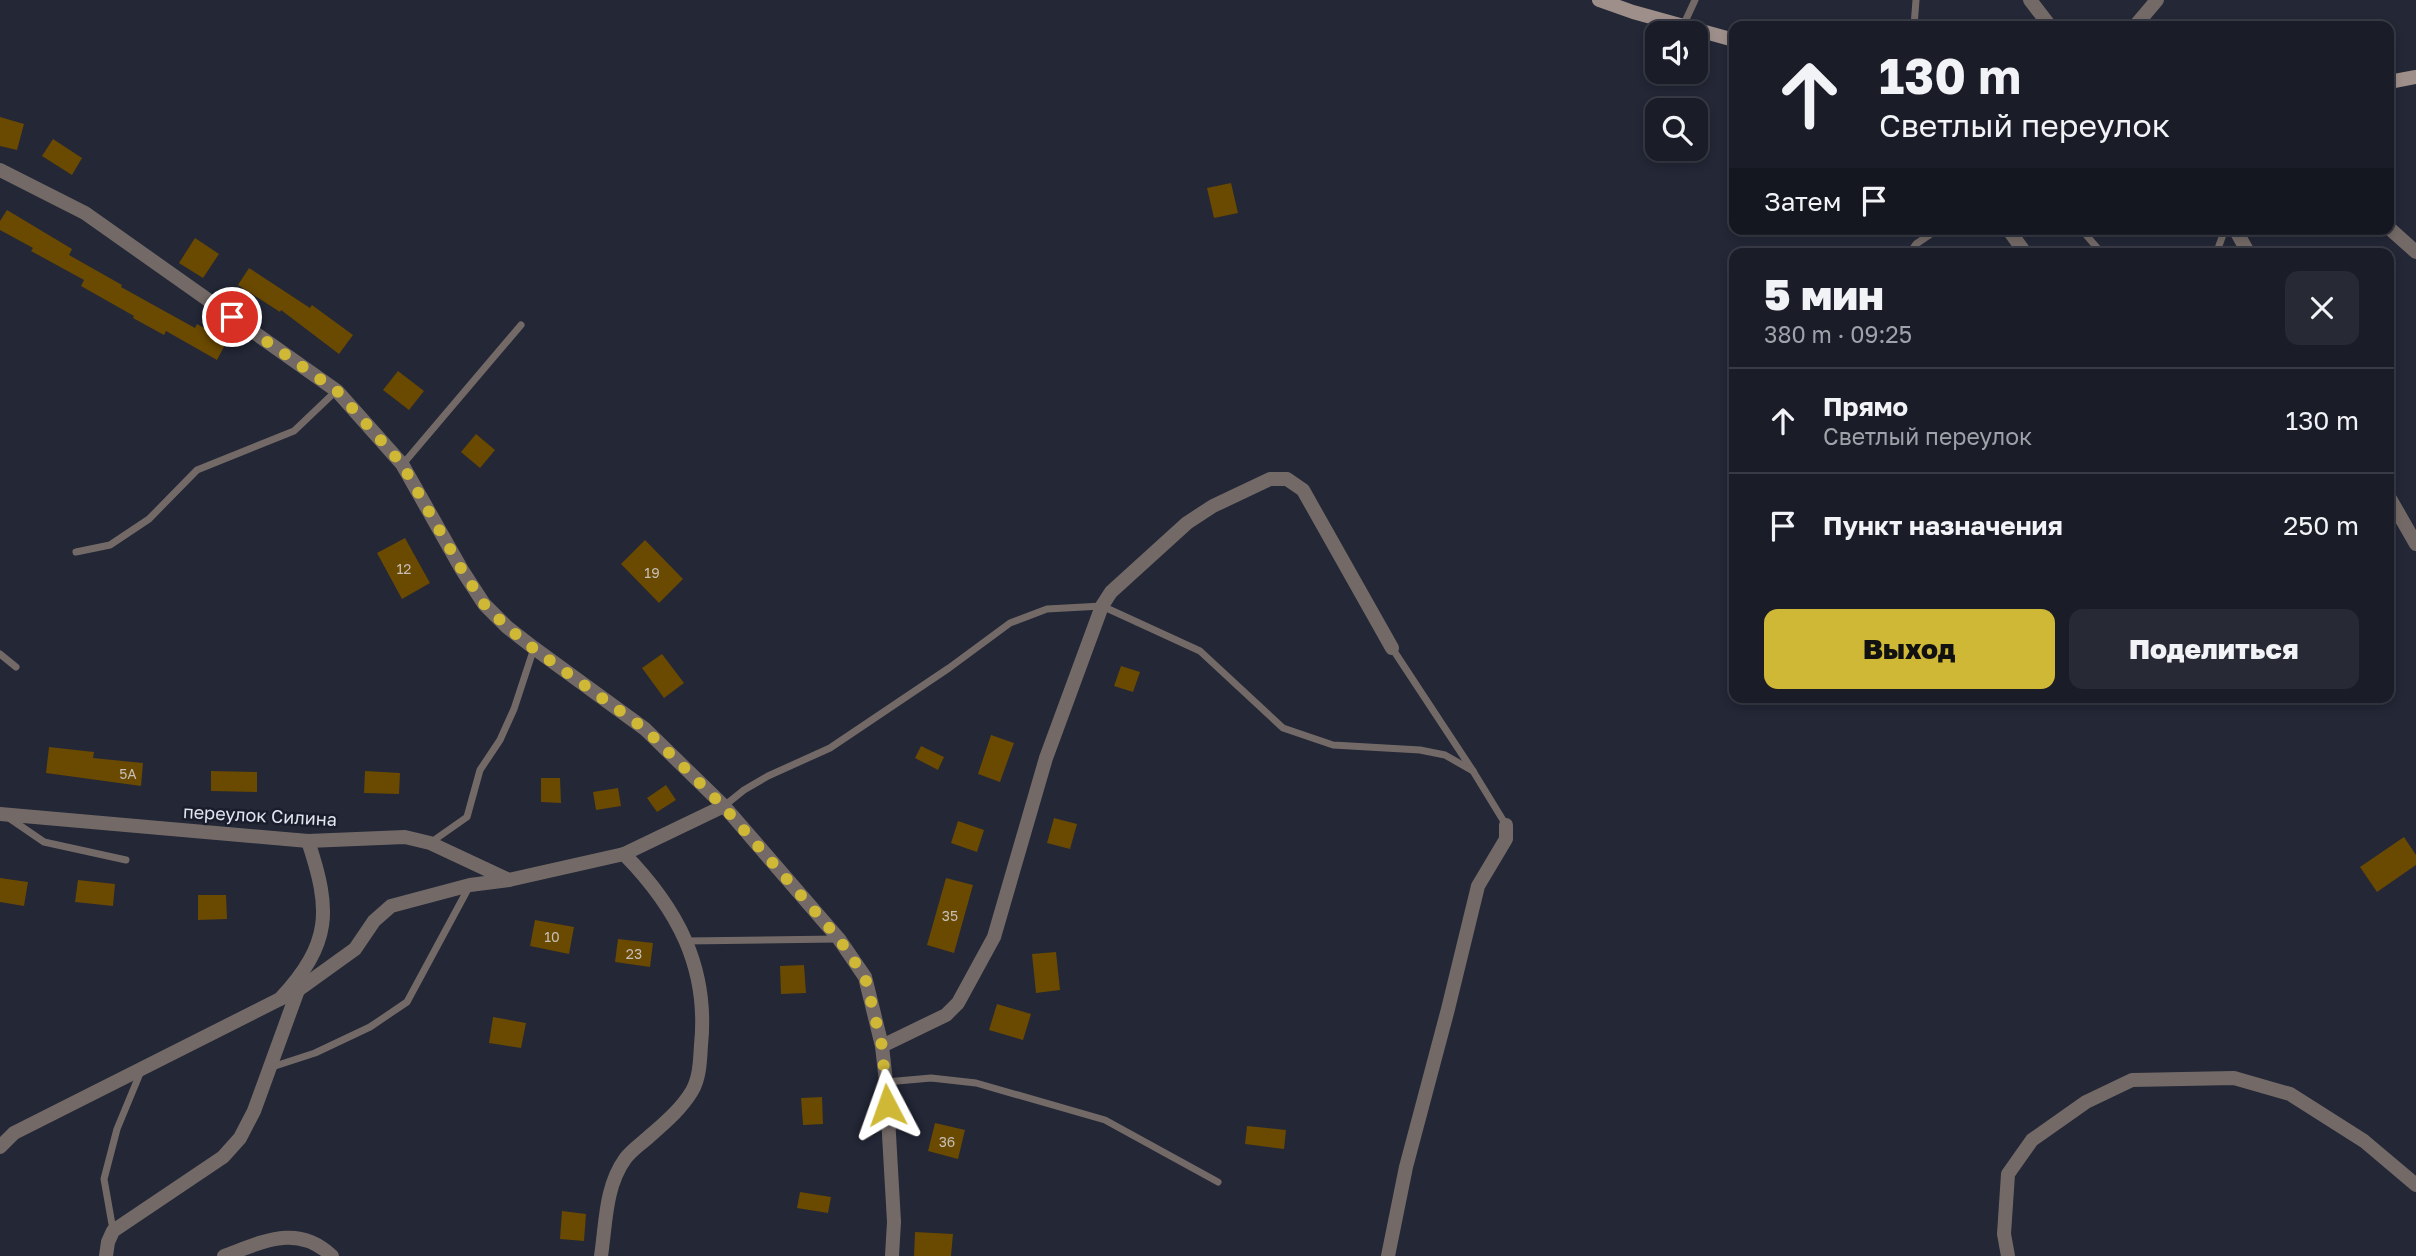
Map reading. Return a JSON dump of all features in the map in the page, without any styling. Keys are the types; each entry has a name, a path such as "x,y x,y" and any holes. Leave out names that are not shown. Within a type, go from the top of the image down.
{"main road":[{"path":"1599,0 1665,21"},
{"path":"1708,33 1729,39"},
{"path":"2394,81 2416,77"}],"street":[{"path":"2029,0 2046,21"},
{"path":"2139,21 2157,0"},
{"path":"0,170 85,213 337,391 402,464 484,604 534,649 645,729 723,806 839,939 865,977 882,1046 894,1222 892,1256"},
{"path":"2394,232 2416,252"},
{"path":"882,1046 931,1024 958,1003 994,937 1046,758 1102,606 1111,592 1187,523 1213,506 1270,479 1287,479 1303,490 1392,648"},
{"path":"2394,506 2416,544"},
{"path":"0,1147 14,1133 298,990 355,949 374,921 391,906 470,885 509,880 624,854 723,806"},
{"name":"переулок Силина","path":"1,814 308,841 405,837 430,843 509,880"},
{"path":"1388,1256 1406,1167 1478,886 1506,839 1506,825"},
{"path":"280,999 298,980 324,929 325,903 308,841"},
{"path":"601,1256 611,1183 626,1157 676,1113 698,1080 703,1031 699,977 687,941 672,913 648,879 624,854"},
{"path":"106,1256 113,1231 223,1157 240,1138 298,990"},
{"path":"2008,1256 2004,1234 2008,1174 2032,1140 2086,1102 2132,1080 2234,1079 2290,1094 2364,1141 2416,1185"},
{"path":"224,1256 277,1237 311,1240 332,1256"}],"lane":[{"path":"1685,21 1695,0"},
{"path":"1914,21 1916,0"},
{"path":"1913,248 1929,235"},
{"path":"402,464 521,325"},
{"path":"76,552 110,545 149,519 197,470 294,430 337,391"},
{"path":"723,806 768,776 830,748 949,668 1010,623 1047,609 1102,606 1200,651 1283,728 1333,745 1420,750 1445,755 1473,771"},
{"path":"1392,648 1506,825"},
{"path":"430,843 467,817 480,770 510,719 534,649"},
{"path":"0,654 16,667"},
{"path":"1,814 44,842 126,860"},
{"path":"268,1068 315,1053 370,1027 407,1002 470,885"},
{"path":"687,941 839,939"},
{"path":"113,1231 104,1178 117,1129 142,1068"},
{"path":"886,1082 931,1078 976,1083 1105,1120 1218,1182"}],"building":[{"path":"0,117 24,124 17,150 0,146"},
{"path":"53,139 82,158 72,175 42,156"},
{"path":"1231,183 1238,213 1214,218 1207,188"},
{"path":"7,210 72,249 69,255 122,285 121,287 195,328 197,324 227,341 217,360 166,331 164,335 133,318 134,316 81,286 84,280 31,251 33,248 0,230 0,221"},
{"path":"195,238 219,254 203,278 179,263"},
{"path":"249,268 310,308 312,305 353,335 339,354 281,310 280,312 238,285"},
{"path":"398,371 424,391 409,410 383,390"},
{"path":"476,434 495,450 480,468 461,452"},
{"path":"405,538 430,583 402,599 377,553"},
{"path":"645,540 683,579 659,603 621,564"},
{"path":"662,654 684,683 664,698 642,668"},
{"path":"1121,666 1140,672 1133,692 1114,686"},
{"path":"991,735 1014,743 1000,782 978,774"},
{"path":"921,746 944,757 938,770 915,758"},
{"path":"49,747 94,752 93,758 143,763 141,786 46,773"},
{"path":"211,771 257,772 257,792 211,791"},
{"path":"365,771 400,773 399,794 364,793"},
{"path":"541,778 560,778 561,803 541,802"},
{"path":"666,785 676,800 657,812 647,798"},
{"path":"618,788 621,806 596,810 593,792"},
{"path":"1054,818 1077,824 1070,849 1047,843"},
{"path":"958,821 984,830 977,852 951,843"},
{"path":"2404,837 2416,855 2416,865 2377,892 2360,867"},
{"path":"0,878 28,882 24,906 0,902"},
{"path":"946,878 973,885 954,953 927,945"},
{"path":"78,880 115,884 113,906 75,902"},
{"path":"198,895 226,895 227,919 198,920"},
{"path":"535,920 574,927 569,954 530,946"},
{"path":"618,939 653,943 650,967 615,962"},
{"path":"1056,952 1060,990 1036,993 1032,954"},
{"path":"804,965 806,993 781,994 780,966"},
{"path":"997,1004 1031,1014 1023,1040 989,1030"},
{"path":"493,1017 526,1023 521,1048 489,1043"},
{"path":"822,1097 823,1124 803,1125 801,1098"},
{"path":"935,1123 965,1130 958,1159 928,1151"},
{"path":"1247,1126 1286,1130 1284,1149 1245,1144"},
{"path":"800,1192 831,1197 828,1213 797,1208"},
{"path":"562,1211 586,1214 584,1241 560,1239"},
{"path":"915,1232 953,1234 951,1256 914,1256"}],"route":[{"path":"232,317 337,391 372,427 402,464 484,604 534,649 645,729 723,806 839,939 865,977 882,1046 887,1105"}]}
